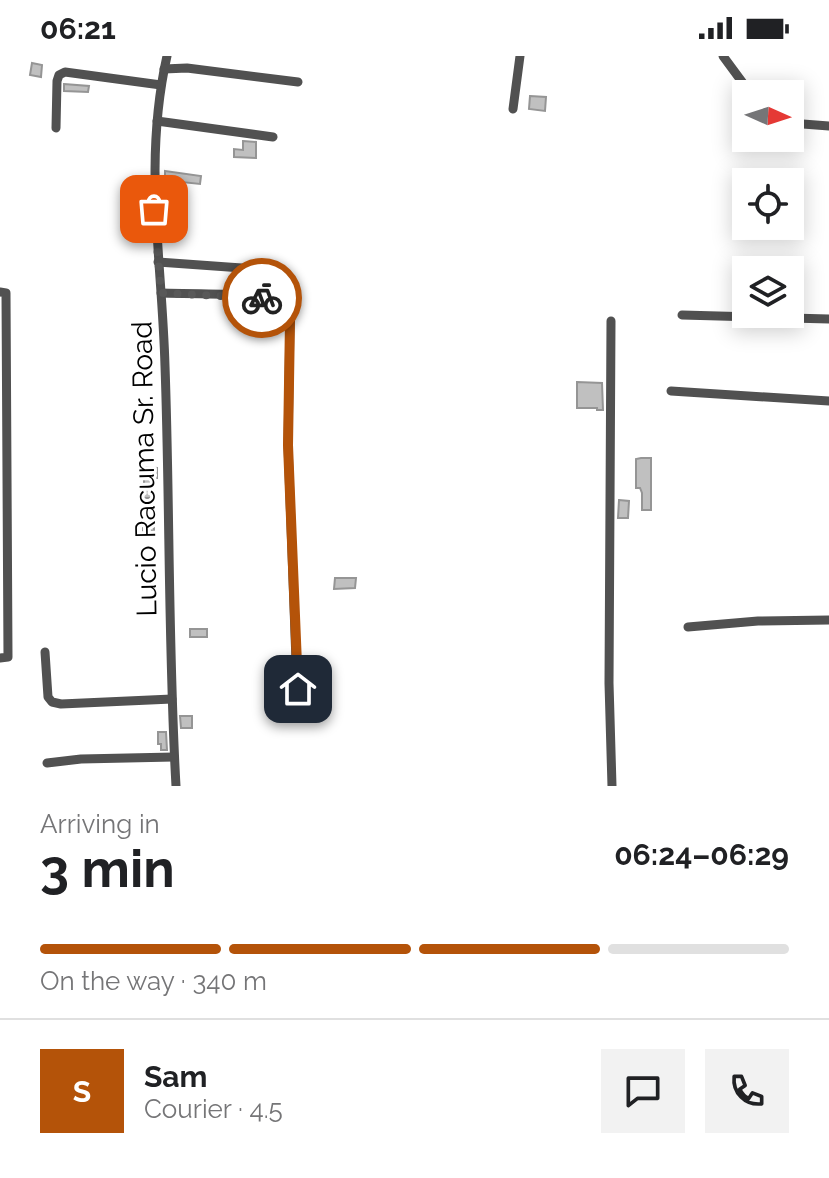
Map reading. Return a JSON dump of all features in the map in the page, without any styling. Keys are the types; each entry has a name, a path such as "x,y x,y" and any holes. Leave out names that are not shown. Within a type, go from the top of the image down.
{"street":[{"name":"Lucio Racuma Sr. Road","path":"167,56 157,121 154,209 166,374 176,786"},
{"path":"179,56 187,68"},
{"path":"513,109 520,56"},
{"path":"723,56 741,80"},
{"path":"164,69 187,68 298,82"},
{"path":"56,128 57,81 59,75 65,72 161,85"},
{"path":"157,121 273,137"},
{"path":"804,124 829,126"},
{"path":"158,262 270,270"},
{"path":"0,292 6,293 9,642 8,657 0,658"},
{"path":"161,293 262,298 287,307 290,321 288,445 298,715"},
{"path":"682,315 829,319"},
{"path":"611,321 609,683 612,786"},
{"path":"671,391 829,401"},
{"path":"688,627 758,621 829,620"},
{"path":"45,652 48,697 52,702 172,699"},
{"path":"47,763 174,757"}],"building":[{"path":"32,63 42,65 41,77 30,75"},
{"path":"64,84 89,86 88,92 64,91"},
{"path":"530,96 546,97 545,111 529,109"},
{"path":"243,141 256,142 256,158 234,157 234,149 243,150"},
{"path":"165,171 201,176 200,184 182,182 182,206 165,206"},
{"path":"249,305 262,305 261,317 249,316"},
{"path":"577,382 602,383 603,410 577,408"},
{"path":"651,458 651,510 642,510 642,493 640,488 636,488 636,459"},
{"path":"144,467 157,468 157,478 150,478 151,498 142,498 140,491 140,484 144,484"},
{"path":"619,500 629,501 628,518 618,518"},
{"path":"143,516 154,516 154,531 143,531"},
{"path":"335,578 356,578 355,588 334,589"},
{"path":"190,629 207,629 207,637 190,637"},
{"path":"180,716 192,716 192,728 181,728"},
{"path":"158,732 166,732 167,750 161,750 161,744 158,744"}],"way so far":[{"path":"154,209 161,293 262,298"}],"route":[{"path":"262,298 287,307 290,321 288,445 298,689"}]}
